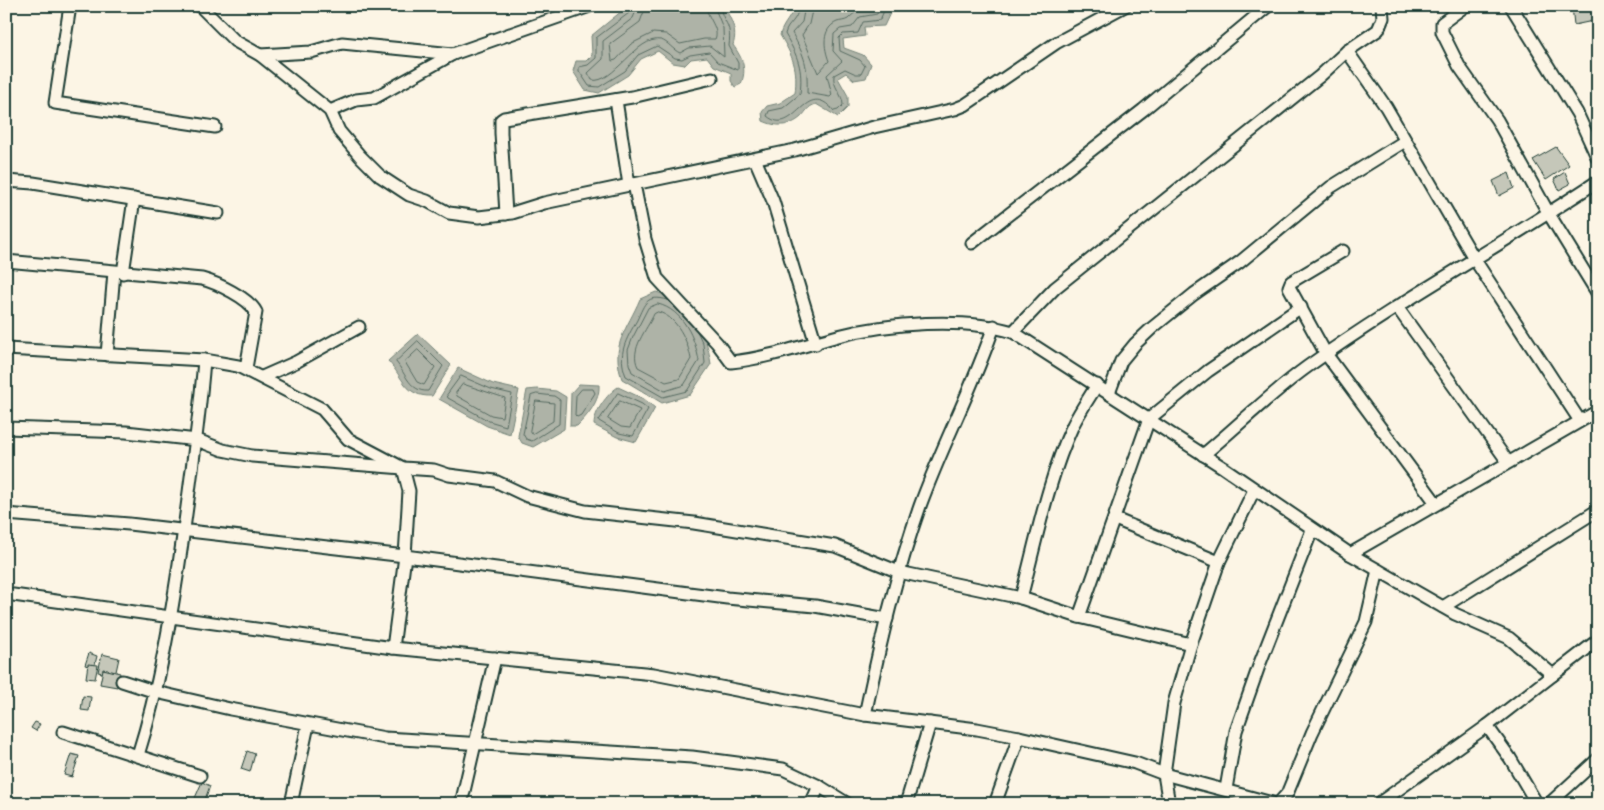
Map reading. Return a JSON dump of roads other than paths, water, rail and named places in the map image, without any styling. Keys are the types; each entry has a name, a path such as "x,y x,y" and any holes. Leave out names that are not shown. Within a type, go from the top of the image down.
{"street":[{"path":"70,6 55,103 215,127"},
{"path":"200,6 235,41 260,55 330,111 339,131 380,176 409,195 427,201 449,213 479,217 506,214 544,203 755,159 955,109 981,94 1056,42 1125,6"},
{"path":"330,111 356,100 374,98 453,54 576,8 590,6"},
{"path":"972,243 1143,110 1268,6"},
{"path":"1012,332 1055,288 1320,76 1347,51 1378,30 1383,18 1382,6"},
{"path":"1465,6 1442,23 1442,32 1459,66 1497,120 1549,214 1598,294"},
{"path":"1511,6 1576,113 1598,159"},
{"path":"260,55 311,52 342,43 453,54"},
{"path":"1347,51 1386,107 1475,260 1580,421"},
{"path":"506,214 501,120 616,100 712,78"},
{"path":"616,100 631,185 657,278 717,343 730,361 757,359 857,332 913,325 994,326 1012,332 1203,454 1312,530 1350,554 1443,607 1509,638 1553,675"},
{"path":"1109,394 1121,361 1152,328 1194,294 1240,262 1331,187 1405,141"},
{"path":"755,159 773,202 816,344"},
{"path":"6,181 218,213"},
{"path":"1203,454 1305,368 1397,307 1549,214 1598,181"},
{"path":"107,355 118,272 134,199"},
{"path":"1343,251 1291,282 1289,287 1326,354 1436,503"},
{"path":"6,261 28,261 118,272 202,279 230,291 250,305 256,316 246,368"},
{"path":"1079,617 1149,419 1208,371 1301,307"},
{"path":"1397,307 1508,462"},
{"path":"866,715 899,572 921,505 978,373 994,326"},
{"path":"262,377 296,362 359,327"},
{"path":"6,349 204,360 246,368 322,408 344,436 354,444 403,468 409,491 405,556 393,648"},
{"path":"138,755 156,692 171,617 197,440 204,360"},
{"path":"1021,598 1048,497 1073,425 1097,385"},
{"path":"1350,554 1598,411"},
{"path":"6,428 126,432 197,440 223,450 252,456 434,470 449,475 495,480 527,496 585,511 694,524 835,546 899,572 1021,598 1079,617 1191,644"},
{"path":"1169,804 1164,774 1174,703 1218,562 1254,490"},
{"path":"1443,607 1598,510"},
{"path":"6,514 129,524 184,532 405,556 727,598 815,606 887,619"},
{"path":"1115,519 1218,562"},
{"path":"1226,789 1236,732 1260,663 1312,530"},
{"path":"6,594 393,648 654,674 866,715 1019,737 1134,763 1164,774 1277,804 1287,794 1312,733 1366,622 1378,570"},
{"path":"1378,804 1487,726 1598,640"},
{"path":"462,804 495,658"},
{"path":"122,681 156,692 308,725 384,738 737,761 783,769 819,786 848,804"},
{"path":"906,804 930,723"},
{"path":"291,804 308,725"},
{"path":"1487,726 1510,758 1535,800 1524,804"},
{"path":"63,732 200,776"},
{"path":"995,804 1019,737"},
{"path":"1549,804 1598,758"},
{"path":"811,804 819,786"}],"water":[{"path":"628,6 724,6 734,30 733,45 743,64 744,74 741,84 735,87 731,81 731,73 714,66 707,57 691,59 685,65 673,63 658,51 641,59 628,75 599,93 585,90 573,71 576,61 586,61 592,55 591,36"},
{"path":"794,6 891,6 891,11 884,26 864,27 865,36 843,39 844,48 863,55 871,64 866,78 854,80 846,73 838,78 848,96 848,107 838,117 816,104 792,123 783,125 773,124 763,121 762,112 767,106 780,103 795,93 796,76 794,63 780,35"},
{"path":"656,292 679,302 695,319 705,340 711,364 690,395 662,403 622,379 618,356 622,338 640,299"},
{"path":"418,334 451,365 432,396 410,390 388,361"},
{"path":"458,368 493,384 519,390 510,434 487,426 439,399"},
{"path":"579,384 599,385 598,397 577,426 570,426 571,393"},
{"path":"618,387 644,399 655,408 636,442 617,437 594,425 596,415 602,404"},
{"path":"527,390 556,391 566,397 564,429 533,447 522,443 518,436"}]}
